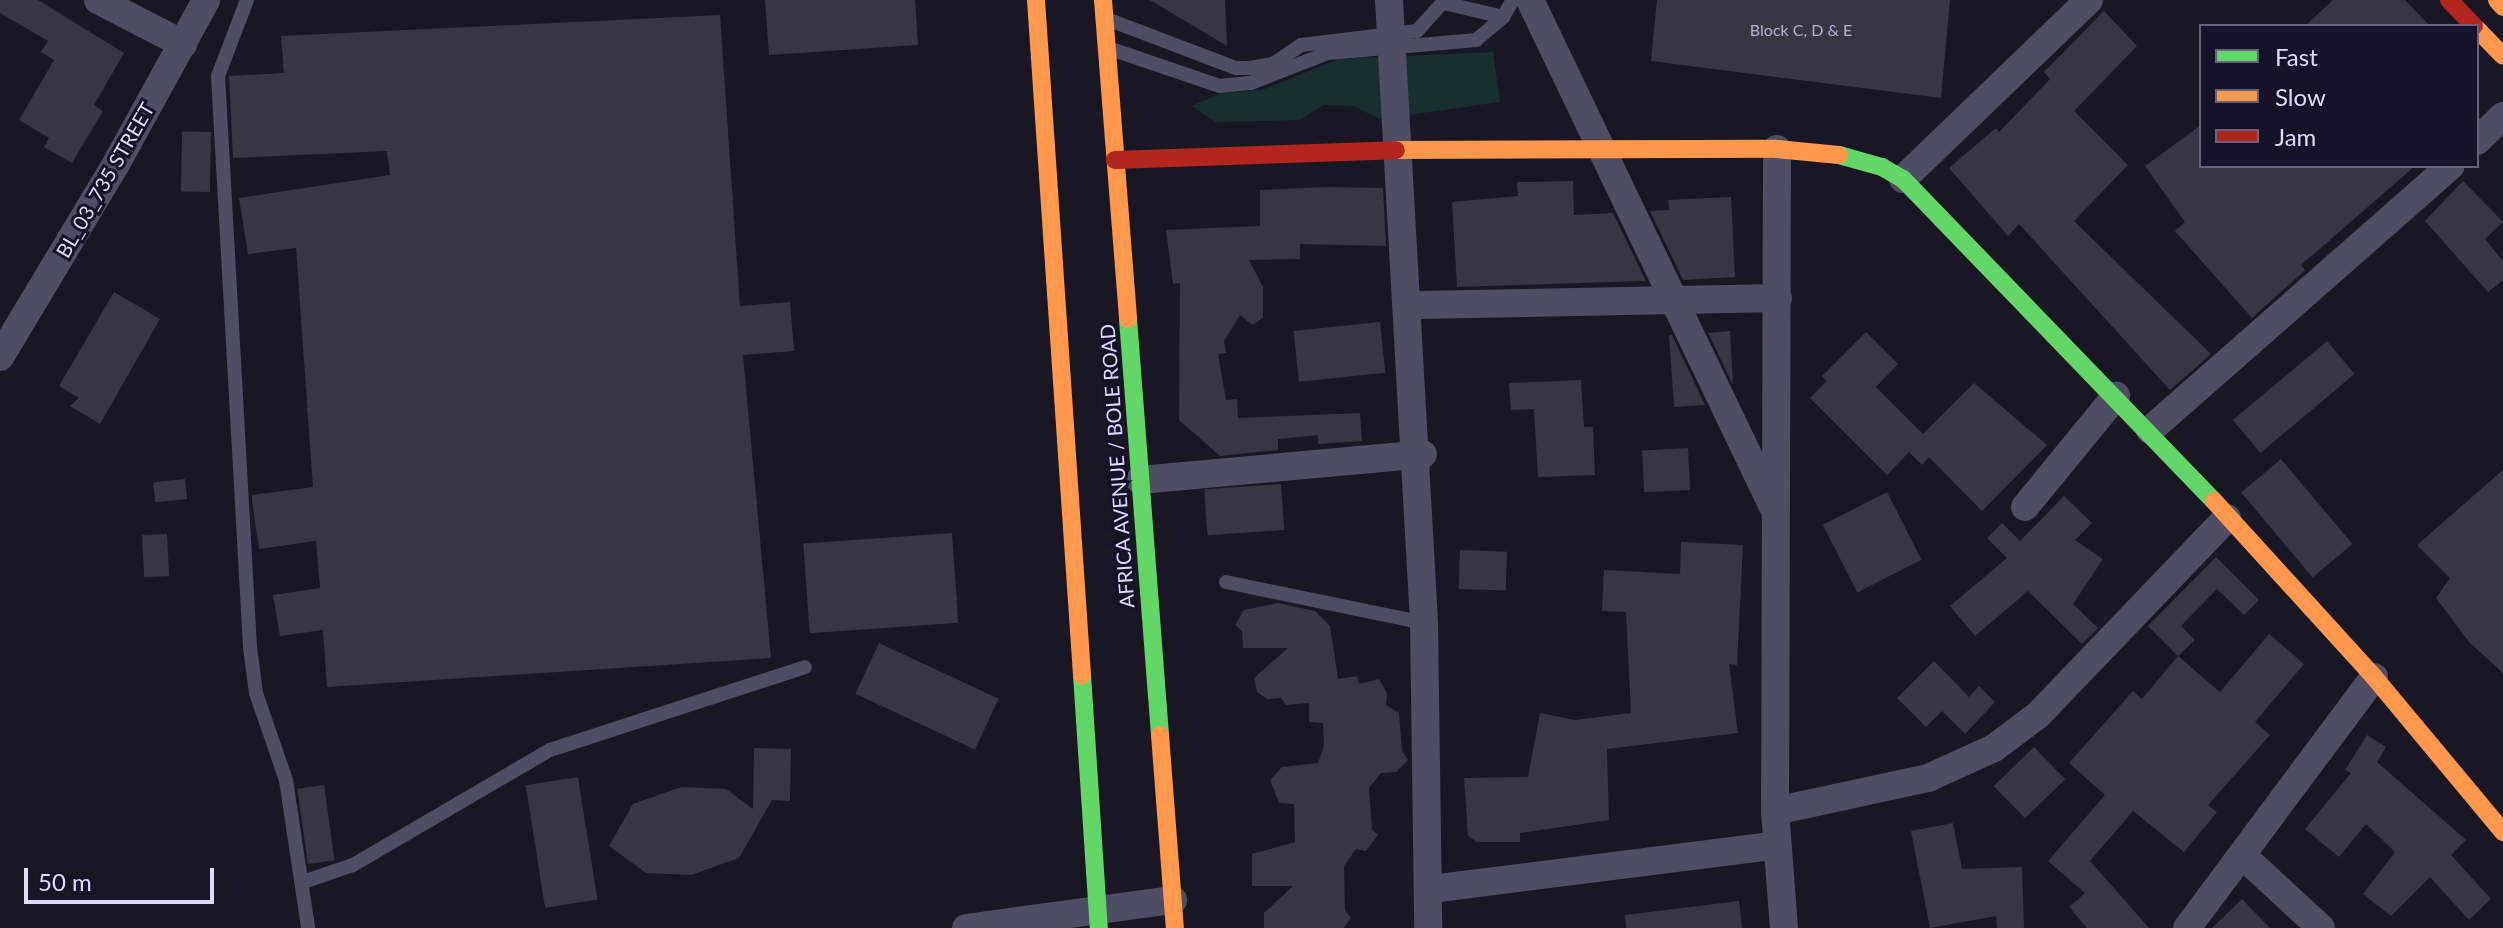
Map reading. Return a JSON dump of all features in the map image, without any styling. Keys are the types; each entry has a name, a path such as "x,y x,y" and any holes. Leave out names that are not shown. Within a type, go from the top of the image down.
{"main road":[{"path":"1036,0 1098,918"},
{"path":"2449,0 2472,24"},
{"path":"2497,0 2503,7"},
{"name":"AFRICA AVENUE / BOLE ROAD","path":"1103,9 1174,914"},
{"path":"2479,31 2503,56"},
{"path":"1115,160 1409,150 1777,149 1845,156 1903,179 2150,430 2374,677 2503,832"}],"street":[{"path":"98,0 183,44"},
{"name":"BL_03_735 STREET","path":"0,357 206,0"},
{"path":"1391,0 1423,454"},
{"path":"1391,0 1424,623 1431,889 1428,928"},
{"path":"1530,0 1777,515"},
{"path":"1903,179 2089,0"},
{"path":"2479,139 2503,116"},
{"path":"1777,149 1775,811 1784,928"},
{"path":"1409,150 1423,454"},
{"path":"2150,430 2449,168"},
{"path":"1416,305 1778,298"},
{"path":"2025,507 2116,396"},
{"path":"1140,480 1423,454"},
{"path":"1775,811 1928,778 1994,748 2038,715 2227,518"},
{"path":"2187,928 2374,677"},
{"path":"1431,889 1777,845"},
{"path":"2243,856 2321,928"},
{"path":"966,928 1174,914"}],"lane":[{"path":"247,0 218,76 250,647 256,693 286,780 308,928"},
{"path":"1106,46 1146,64 1220,86 1263,82 1328,53 1476,40 1503,17 1513,0"},
{"path":"1103,9 1236,68 1273,64 1301,45 1417,31 1445,2 1503,17"},
{"path":"1226,582 1424,623"},
{"path":"303,882 353,865 550,750 805,667"}],"green space":[{"path":"1493,52 1500,102 1380,119 1353,106 1324,105 1299,120 1216,122 1191,106 1222,93 1262,90 1339,59"}],"building":[{"path":"0,0 38,0 124,53 94,105 103,111 72,163 44,147 49,138 19,120 54,60 41,52 48,41 0,13"},
{"path":"765,0 915,0 918,45 769,55"},
{"path":"1150,0 1225,0 1227,46"},
{"path":"1657,0 1950,0 1941,98 1651,61"},
{"path":"2333,0 2405,0 2428,24 2307,24"},
{"path":"2104,11 2137,46 2074,111 2128,165 2074,221 2211,354 2170,390 2019,224 2008,236 1949,168 1996,128 1999,132 2050,79 2044,72"},
{"path":"720,15 740,306 790,302 794,351 743,355 771,658 327,687 323,630 280,636 273,595 320,588 316,541 259,549 252,500 252,495 313,487 296,248 248,254 239,198 390,175 387,151 233,158 229,76 284,73 281,36"},
{"path":"2199,126 2199,168 2413,168 2301,265 2305,270 2252,318 2175,231 2185,222 2145,166"},
{"path":"182,131 211,132 210,192 181,191"},
{"path":"1573,181 1574,215 1613,213 1646,281 1457,287 1452,202 1518,196 1517,182"},
{"path":"2463,181 2503,222 2485,239 2503,261 2503,280 2488,292 2425,221"},
{"path":"1383,188 1386,246 1300,244 1300,259 1249,260 1263,287 1263,318 1252,325 1240,315 1224,341 1226,353 1218,354 1226,400 1237,399 1238,418 1360,413 1362,441 1318,444 1318,435 1278,439 1278,450 1220,456 1179,420 1180,283 1173,284 1166,230 1260,226 1260,190"},
{"path":"1731,197 1735,277 1683,280 1650,211 1669,210 1668,200"},
{"path":"114,292 160,319 100,424 70,406 79,398 59,386"},
{"path":"1380,322 1385,373 1299,382 1293,331"},
{"path":"1730,331 1733,385 1708,333"},
{"path":"1866,332 1898,364 1876,387 1923,434 1974,383 2047,445 1982,511 1929,457 1922,465 1909,452 1887,475 1810,398 1827,381 1822,376"},
{"path":"1669,335 1672,335 1705,405 1674,407"},
{"path":"2327,341 2355,374 2260,453 2233,420"},
{"path":"1581,380 1584,427 1593,427 1595,475 1538,477 1534,409 1511,410 1509,383"},
{"path":"1688,448 1690,490 1644,492 1642,450"},
{"path":"2281,459 2352,544 2313,577 2241,492"},
{"path":"2503,470 2503,673 2469,642 2436,598 2450,578 2417,545"},
{"path":"185,479 187,499 155,502 153,482"},
{"path":"1281,484 1284,530 1207,535 1204,489"},
{"path":"1887,492 1922,560 1857,592 1823,525"},
{"path":"2064,496 2092,523 2075,540 2103,559 2073,604 2098,628 2082,644 2028,591 1975,636 1950,606 2007,558 1987,538 2002,523 2020,541"},
{"path":"952,533 958,623 810,633 803,543"},
{"path":"167,534 169,576 144,577 142,535"},
{"path":"1681,542 1743,545 1737,665 1729,664 1738,733 1607,749 1609,820 1520,833 1520,842 1477,842 1468,836 1464,778 1528,777 1540,713 1575,720 1631,713 1626,612 1602,611 1604,570 1680,574"},
{"path":"1460,550 1507,552 1506,591 1459,589"},
{"path":"2216,557 2259,600 2244,615 2217,589 2181,626 2195,640 2178,656 2148,626"},
{"path":"1278,603 1315,611 1330,626 1338,679 1357,676 1359,684 1379,679 1387,693 1386,705 1399,713 1402,751 1408,760 1396,772 1381,773 1369,788 1372,830 1378,835 1366,851 1356,849 1344,866 1345,910 1351,918 1344,928 1264,928 1264,913 1293,886 1252,886 1252,854 1295,842 1294,804 1279,803 1270,780 1282,767 1318,763 1324,746 1323,723 1309,722 1309,703 1286,705 1281,698 1267,699 1257,692 1254,678 1288,648 1243,648 1242,631 1235,625 1244,610"},
{"path":"2269,634 2304,664 2255,722 2270,735 2208,805 2217,812 2184,852 2133,811 2090,861 2149,928 2087,928 2069,907 2085,893 2048,861 2105,795 2069,763 2133,691 2142,699 2178,656 2220,692"},
{"path":"879,643 999,699 975,750 855,694"},
{"path":"1934,661 1969,697 1979,686 1995,702 1965,734 1942,711 1926,727 1897,698"},
{"path":"2367,735 2386,747 2377,762 2466,840 2451,855 2491,899 2469,920 2430,877 2391,916 2363,894 2395,852 2366,824 2339,857 2305,829 2351,773 2345,770"},
{"path":"2034,747 2065,779 2025,818 1994,786"},
{"path":"754,748 791,749 790,801 772,800 739,858 691,875 646,873 609,846 633,804 681,787 726,789 753,809"},
{"path":"578,777 597,899 545,908 526,785"},
{"path":"324,785 335,860 308,864 297,789"},
{"path":"1953,823 1962,869 2022,867 2024,928 1997,928 1996,916 1930,928 1911,831"},
{"path":"2242,899 2270,928 2212,928"},
{"path":"1739,901 1742,928 1626,928 1625,915"}],"traffic: fast":[{"path":"1839,155 1882,167 1903,179 2214,501"},
{"path":"1128,319 1160,735"},
{"path":"1082,675 1099,928"}],"traffic: slow":[{"path":"1036,0 1082,675"},
{"path":"1103,0 1128,319"},
{"path":"2497,0 2503,7"},
{"path":"2479,31 2503,56"},
{"path":"1396,150 1777,149 1839,155"},
{"path":"2214,501 2374,677 2503,832"},
{"path":"1160,735 1175,928"}],"traffic: jam":[{"path":"2449,0 2472,24"},
{"path":"1115,160 1396,150"}]}
